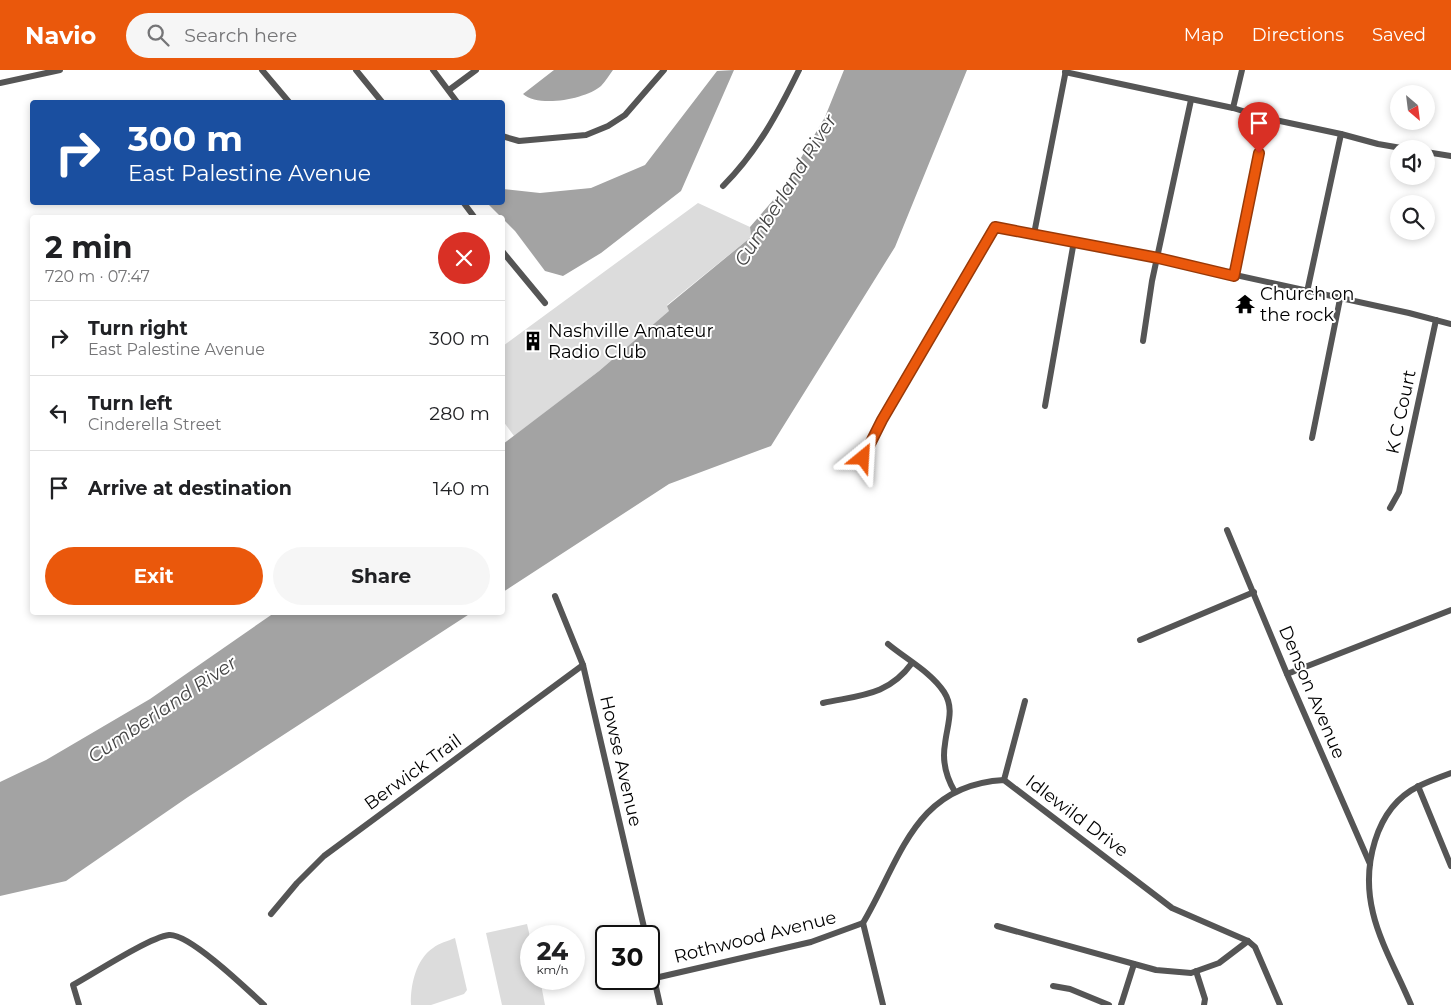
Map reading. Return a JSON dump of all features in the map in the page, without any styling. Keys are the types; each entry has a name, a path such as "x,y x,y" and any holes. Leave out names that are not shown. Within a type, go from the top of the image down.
{"street":[{"path":"0,83 60,70"},
{"path":"262,70 287,100"},
{"path":"356,70 380,100"},
{"path":"433,70 456,100"},
{"path":"449,90 476,70"},
{"path":"505,137 520,142 586,135 608,126 625,115 664,70"},
{"path":"723,186 746,162 775,119 799,70"},
{"path":"1233,108 1242,70"},
{"path":"1034,234 1065,71 1233,108 1266,118 1390,146"},
{"path":"1143,341 1158,258 1191,100"},
{"path":"1234,276 1266,118"},
{"path":"1307,292 1342,134"},
{"path":"1435,153 1451,156"},
{"path":"863,458 882,420 996,227 1158,258 1451,324"},
{"path":"1045,406 1074,241"},
{"path":"505,255 545,303"},
{"path":"1312,438 1340,299"},
{"name":"K C Court","path":"1390,508 1399,492 1436,320"},
{"name":"Denson Avenue","path":"1228,530 1286,674 1370,864"},
{"path":"1140,640 1254,592"},
{"name":"Howse Avenue","path":"555,596 583,665 643,925"},
{"path":"1286,674 1450,613"},
{"path":"888,644 934,679 950,702 951,715 944,744 944,761 948,779 955,792"},
{"path":"823,703 862,696 883,689 901,678 912,663"},
{"name":"Berwick Trail","path":"271,914 300,879 324,856 583,665"},
{"path":"1004,780 1025,701"},
{"path":"1411,1005 1373,913 1370,864 1375,836 1387,814 1402,798 1418,786 1451,773"},
{"name":"Idlewild Drive","path":"863,923 899,853 924,814 955,792 985,781 1004,780 1172,908 1248,941"},
{"path":"1418,786 1451,866"},
{"path":"863,923 883,1005"},
{"name":"Rothwood Avenue","path":"660,977 811,942 863,923"},
{"path":"997,926 1156,970 1192,973 1219,963 1248,941 1255,947 1280,1005"},
{"path":"79,1005 73,984 150,942 171,935 182,937 196,946 264,1005"},
{"path":"1121,1005 1134,964"},
{"path":"1196,971 1205,999 1204,1005"},
{"path":"1053,986 1070,989 1109,1005"},
{"path":"657,990 660,1005"}],"shaded area":[{"path":"698,203 750,227 751,237 667,305 670,311 599,371 514,436 505,424 505,345"},
{"path":"520,926 520,990 542,990 545,1005 502,1005 486,933"},
{"path":"455,938 467,990 464,994 431,1005 411,1005 413,982 422,959 435,946"}],"water":[{"path":"554,70 613,70 601,86 585,95 574,98 551,101 530,98 523,94"},
{"path":"734,70 681,191 601,253 563,276 545,271 515,231 505,221 505,215 499,215 489,205 505,205 505,189 540,193 591,188 645,165 717,71"},
{"name":"Cumberland River","path":"844,70 967,70 895,247 771,446 669,484 505,591 505,442 599,371 669,311 667,306 751,237 750,227 775,198 825,117"},
{"name":"Cumberland River","path":"271,615 468,615 188,797 66,881 0,896 0,782 46,760 150,699"}],"place":[{"name":"Church on the rock","path":"1245,304"},
{"name":"Nashville Amateur Radio Club","path":"533,341"}],"route":[{"path":"863,458 882,420 995,227 1158,258 1234,276 1259,153"}]}
